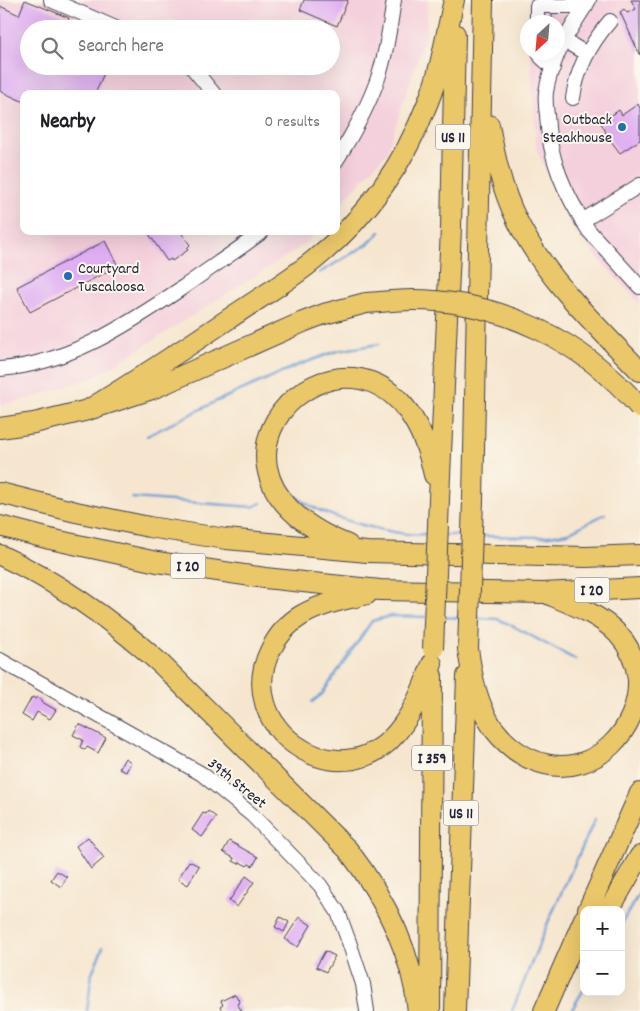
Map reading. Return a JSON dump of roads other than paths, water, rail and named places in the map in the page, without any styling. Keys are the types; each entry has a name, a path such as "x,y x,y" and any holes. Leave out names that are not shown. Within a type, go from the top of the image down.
{"highway":[{"path":"88,410 151,371 294,274 339,238 362,214 382,189 400,161 425,109 438,70 455,0"},
{"name":"US 11","path":"439,499 451,228 455,0"},
{"name":"US 11","path":"455,1011 473,500 483,0"},
{"path":"481,80 495,158 504,190 517,220 533,249 574,301 640,371"},
{"path":"0,428 34,423 88,410 152,388 262,339 324,314 366,303 411,300 456,303 521,321 560,340 596,365 629,394 640,408"},
{"path":"366,552 334,539 302,521 281,501 273,488 267,463 268,440 280,413 301,391 323,381 345,378 367,381 378,385 396,398 411,415 426,444 439,499"},
{"name":"I 20","path":"0,493 76,512 149,527 226,539 366,552 586,557 640,555"},
{"name":"I 359","path":"430,1011 433,656 439,499"},
{"name":"I 20","path":"0,526 157,562 265,578 380,590 543,593 640,588"},
{"path":"0,555 56,583 111,621 137,642 210,711 348,850 368,876 385,905 399,935 410,966 418,1011"},
{"path":"380,590 329,603 301,615 282,632 267,657 263,671 263,694 269,715 281,734 298,748 318,757 340,760 362,757 382,747 398,732 418,700 433,656"},
{"path":"468,649 472,680 483,709 499,736 517,751 536,761 568,765 588,761 608,750 623,735 634,715 639,683 635,662 618,633 600,619 580,608 543,593"},
{"path":"590,906 640,793"},
{"path":"611,906 640,856"},
{"path":"546,1011 580,929"},
{"path":"546,1011 580,960"}],"street":[{"path":"51,0 97,20"},
{"path":"340,154 367,106 379,75 387,44 394,0"},
{"path":"537,15 537,6 587,3"},
{"path":"587,3 565,41 587,54"},
{"path":"573,98 580,67 600,32 610,21"},
{"path":"544,60 552,68"},
{"path":"556,60 546,93 548,137 554,161 567,196 589,232 640,287"},
{"path":"198,75 211,90"},
{"path":"582,221 640,184"},
{"path":"0,369 37,362 69,353 99,339 159,303 257,235"},
{"name":"39th Street","path":"0,660 202,774 228,794 269,831 320,885 338,912 363,984 367,1011"}],"waterway":[{"path":"319,273 368,244 380,232"},
{"path":"147,436 217,401 296,366 337,351 379,344"},
{"path":"291,491 312,507 344,520 393,532 429,534"},
{"path":"132,498 253,507 261,503"},
{"path":"479,536 542,537 568,533 605,514"},
{"path":"444,535 464,535"},
{"path":"312,702 322,694 372,621 391,616 426,617"},
{"path":"441,617 461,618"},
{"path":"476,618 497,619 576,660"},
{"path":"512,1011 549,920 595,819"},
{"path":"625,917 640,892"},
{"path":"87,1011 92,973 103,947"},
{"path":"571,1011 580,996"}],"place":[{"name":"Outback Steakhouse","path":"622,127"},
{"name":"Courtyard Tuscaloosa","path":"68,276"}]}
